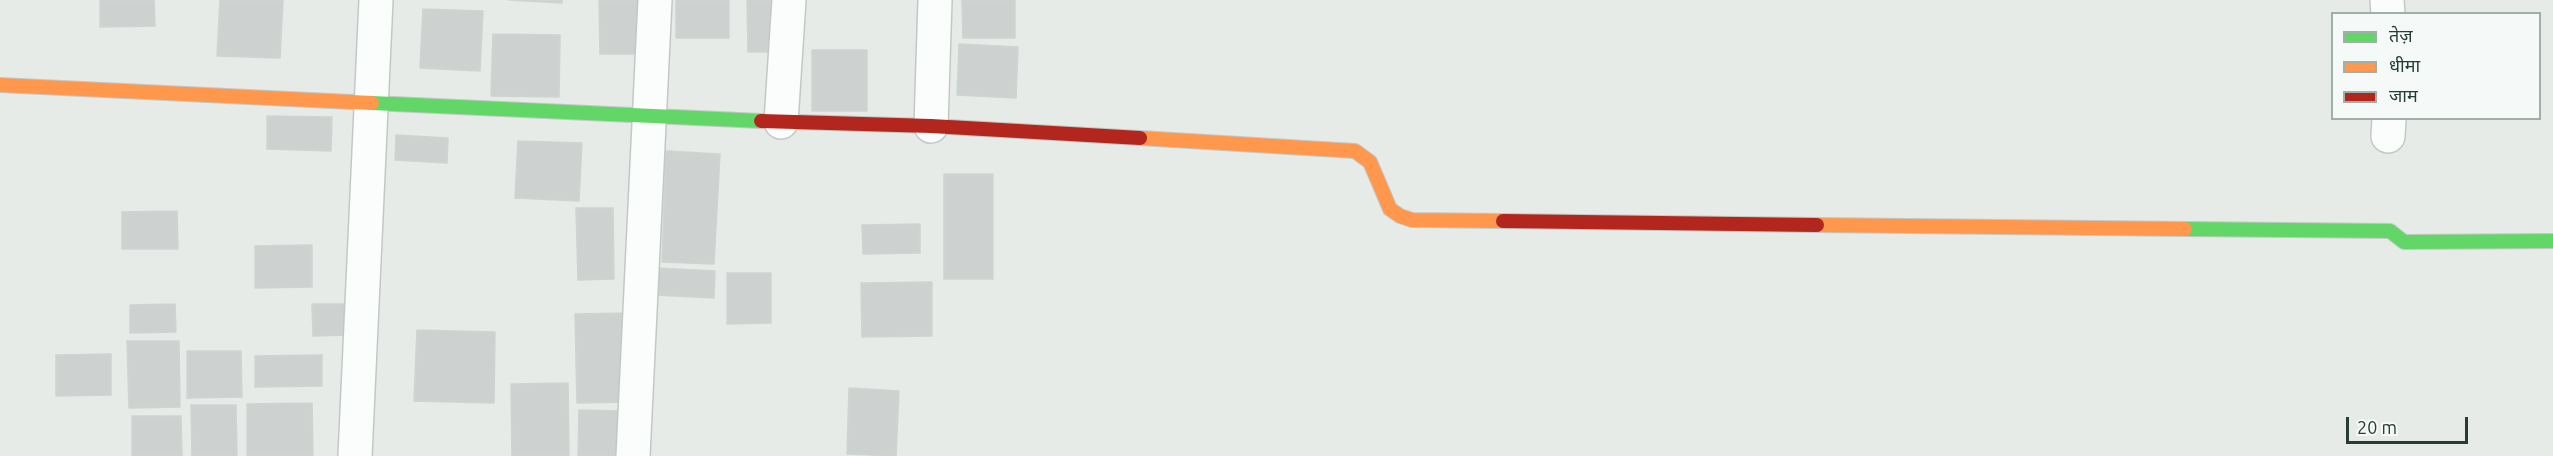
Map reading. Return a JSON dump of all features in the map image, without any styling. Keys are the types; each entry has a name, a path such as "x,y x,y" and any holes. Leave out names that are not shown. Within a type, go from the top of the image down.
{"street":[{"path":"355,456 376,0"},
{"path":"633,456 655,0"},
{"path":"781,122 789,0"},
{"path":"931,126 935,0"},
{"path":"0,85 650,117 931,126 1355,152 1370,162 1390,209 1412,220 2390,231 2404,242 2553,241"}],"building":[{"path":"100,0 154,0 155,26 100,27"},
{"path":"220,0 283,0 280,58 217,56"},
{"path":"509,0 562,0 562,3"},
{"path":"599,0 648,0 649,54 600,54"},
{"path":"676,0 729,0 729,38 676,38"},
{"path":"747,0 783,0 784,52 748,52"},
{"path":"962,0 1015,0 1015,38 963,38"},
{"path":"423,9 483,11 480,71 420,68"},
{"path":"493,34 560,35 559,97 491,96"},
{"path":"959,44 1018,47 1016,98 957,95"},
{"path":"812,50 867,50 867,111 812,111"},
{"path":"267,116 332,117 331,151 267,149"},
{"path":"396,135 448,138 447,163 395,160"},
{"path":"518,141 582,143 579,201 515,198"},
{"path":"666,151 720,154 714,264 662,262"},
{"path":"944,174 993,174 993,279 944,279"},
{"path":"576,208 613,208 614,279 578,280"},
{"path":"177,211 178,249 122,249 122,212"},
{"path":"920,224 920,253 863,254 862,225"},
{"path":"312,245 312,287 255,288 255,246"},
{"path":"656,268 715,271 714,298 655,295"},
{"path":"727,273 771,273 771,323 727,324"},
{"path":"932,282 932,336 862,337 861,283"},
{"path":"175,304 176,332 130,333 130,305"},
{"path":"312,304 353,304 353,335 313,336"},
{"path":"627,313 629,402 577,403 575,314"},
{"path":"417,330 495,332 494,403 414,401"},
{"path":"127,341 179,341 180,407 129,408"},
{"path":"187,351 241,351 242,397 187,398"},
{"path":"111,354 111,395 56,396 56,355"},
{"path":"322,355 322,386 255,387 255,356"},
{"path":"568,383 569,456 512,456 511,384"},
{"path":"849,388 899,391 896,456 847,454"},
{"path":"312,403 313,456 247,456 247,404"},
{"path":"191,405 236,405 237,456 192,456"},
{"path":"579,410 625,411 625,456 578,456"},
{"path":"132,416 181,416 182,456 132,456"}],"traffic: fast":[{"path":"372,103 761,121"},
{"path":"2185,229 2390,231 2404,242 2553,241"}],"traffic: slow":[{"path":"0,85 372,103"},
{"path":"1140,138 1355,151 1370,162 1390,209 1400,216 1412,220 1503,221"},
{"path":"1817,225 2185,229"}],"traffic: jam":[{"path":"761,121 931,126 1140,138"},
{"path":"1503,221 1817,225"}]}
